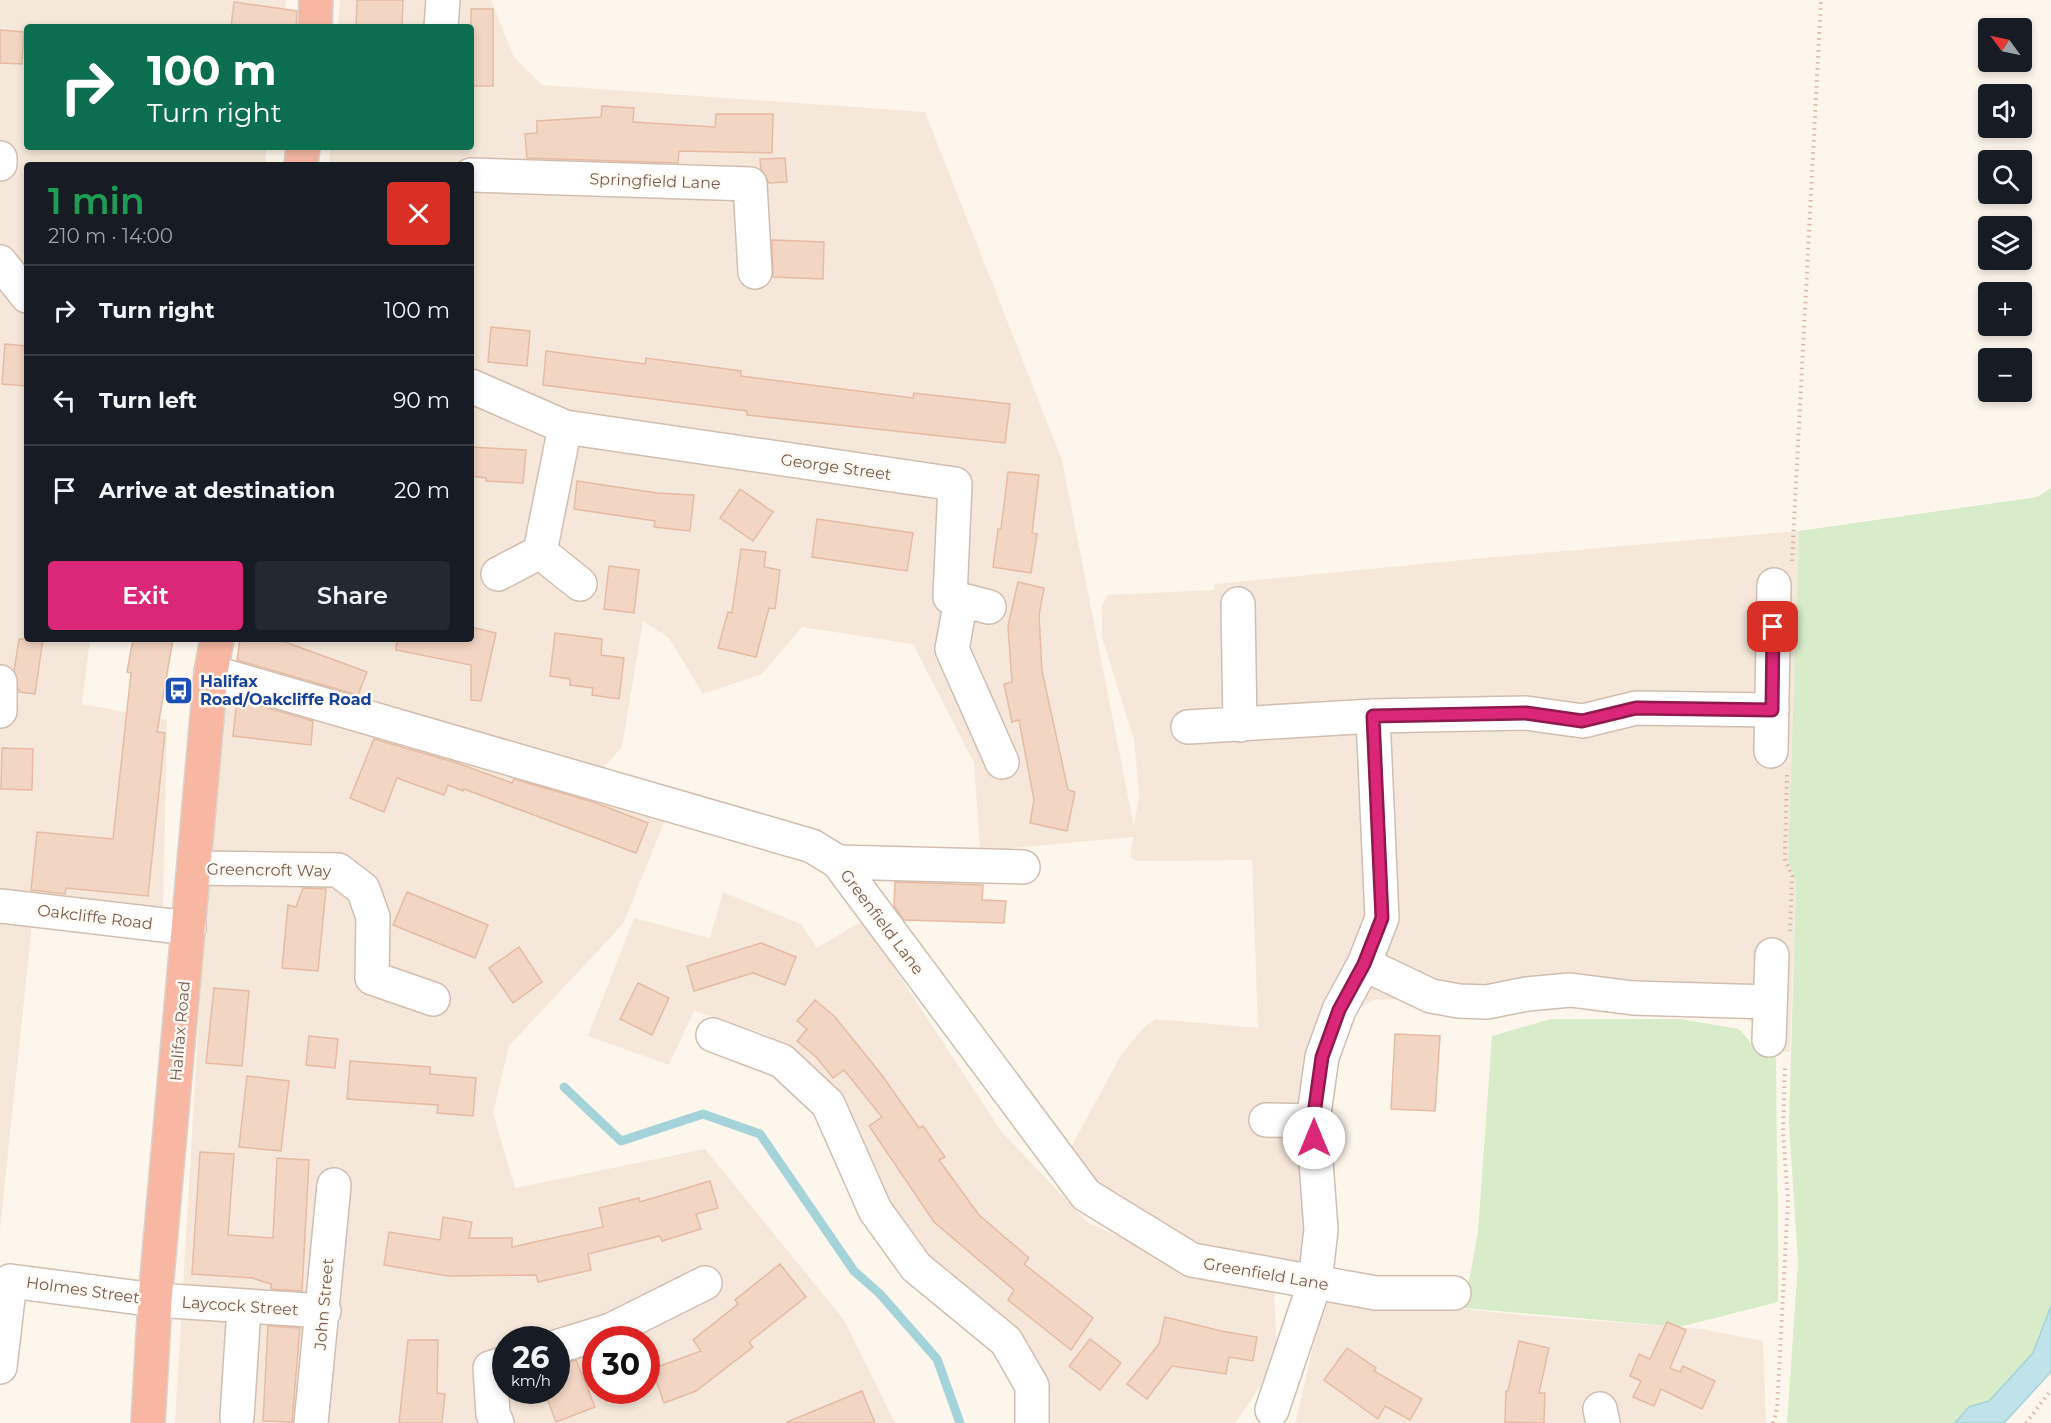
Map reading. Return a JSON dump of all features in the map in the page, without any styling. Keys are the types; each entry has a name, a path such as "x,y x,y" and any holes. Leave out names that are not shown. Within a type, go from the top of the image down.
{"highway":[{"path":"315,24 316,0"},
{"name":"Halifax Road","path":"148,1423 155,1300 217,642"}],"street":[{"path":"441,24 444,0"},
{"path":"0,158 0,164"},
{"name":"Springfield Lane","path":"474,175 750,184 755,272"},
{"path":"0,262 24,292"},
{"name":"George Street","path":"474,387 565,426 955,484 950,597 975,603 952,649 1002,762"},
{"path":"540,552 565,426"},
{"path":"498,574 540,552"},
{"path":"540,552 580,584"},
{"path":"1779,759 1772,710 1783,575"},
{"path":"1238,604 1240,725"},
{"name":"Greenfield Lane","path":"212,672 812,846 838,862 1086,1195 1192,1260 1376,1293 1454,1293"},
{"path":"0,682 0,711"},
{"path":"1188,727 1373,716 1526,713 1582,721 1636,708 1772,710"},
{"path":"1274,1419 1315,1282 1321,1230 1313,1121 1322,1057 1339,1010 1364,964 1382,918 1373,716"},
{"path":"838,862 1023,867"},
{"name":"Greencroft Way","path":"194,868 338,870 363,888 373,916 372,978 433,999"},
{"name":"Oakcliffe Road","path":"0,906 189,928"},
{"path":"1777,1051 1770,1002 1781,944"},
{"path":"1364,964 1431,996 1460,1001 1487,1002 1527,994 1569,990 1632,998 1770,1002"},
{"path":"713,1035 782,1061 828,1104 875,1210 916,1267 1006,1341 1032,1386 1032,1423"},
{"path":"1266,1120 1313,1121"},
{"name":"John Street","path":"311,1423 324,1311 334,1185"},
{"name":"Holmes Street","path":"0,1367 10,1281 155,1300"},
{"path":"570,1343 611,1330 705,1283"},
{"name":"Laycock Street","path":"155,1300 244,1308 324,1311"},
{"path":"237,1417 244,1308"},
{"path":"494,1404 493,1414 497,1423"}],"path":[{"path":"1783,575 1821,0"},
{"path":"1779,759 1785,860 1792,876 1781,944"},
{"path":"1773,1423 1777,1409 1788,1200 1777,1051"},
{"path":"2026,1423 2051,1390"}],"shaded area":[{"path":"0,0 286,0 283,24 24,24 24,150 267,150 265,162 24,162 24,642 90,642 82,704 167,720 163,915 0,889"},
{"path":"340,0 491,0 514,57 542,85 925,112 1062,460 1134,827 1139,795 1134,740 1102,637 1102,606 1108,595 1214,590 1215,584 1799,531 1788,860 1796,882 1790,1052 1757,1050 1756,1033 1752,1023 1745,1016 1572,1003 1426,1009 1399,999 1374,1000 1356,1010 1338,1050 1329,1102 1328,1277 1200,1248 1064,1170 1071,1147 1121,1055 1144,1027 1156,1019 1258,1028 1252,860 1137,861 1130,857 1133,837 980,851 974,763 913,644 802,627 762,674 703,694 669,638 643,621 622,747 600,772 268,680 274,642 474,642 474,162 329,162 330,150 474,150 474,24 338,24"},
{"path":"218,689 668,813 623,924 509,1046 493,1113 515,1188 705,1149 844,1320 895,1423 175,1423"},
{"path":"723,892 801,924 817,948 863,920 1001,1131 1087,1222 1169,1259 1274,1285 1277,1362 1235,1423 1048,1423 1040,1364 994,1312 911,1243 827,1082 765,1034 694,1011 669,1065 588,1036 634,918 710,938"},
{"path":"0,920 32,925 0,1230"},
{"path":"1325,1295 1533,1316 1702,1329 1763,1341 1766,1423 1293,1423 1296,1420"}],"green space":[{"path":"2051,488 2051,1306 2033,1353 1989,1401 1969,1407 1955,1423 1787,1423 1798,1263 1789,1123 1796,882 1788,860 1799,531 2037,497"},
{"path":"1551,1019 1680,1019 1739,1029 1757,1050 1776,1051 1778,1302 1679,1327 1464,1308 1478,1232 1492,1036"}],"water":[{"path":"2051,1306 2051,1372 2004,1423 1955,1423 1969,1407 1989,1401 2033,1353"}],"building":[{"path":"357,0 403,0 402,24 356,24"},
{"path":"234,2 297,11 296,24 231,24"},
{"path":"471,9 493,9 493,86 474,86 474,24 471,24"},
{"path":"0,30 24,32 22,64 0,63"},
{"path":"602,106 634,108 633,122 715,127 716,114 773,114 772,153 679,151 678,163 527,158 525,134 537,133 537,121 601,117"},
{"path":"785,158 787,182 769,183 761,169 760,159"},
{"path":"772,240 824,242 823,279 773,277"},
{"path":"491,327 530,331 527,366 488,362"},
{"path":"5,344 24,346 24,386 2,384"},
{"path":"546,351 645,364 646,358 741,371 741,376 913,398 914,393 1010,404 1005,443 747,415 747,411 543,385"},
{"path":"474,447 526,450 523,483 486,481 486,478 474,476"},
{"path":"1008,472 1039,475 1032,533 1037,534 1031,573 993,567 998,529 1001,529"},
{"path":"577,481 657,493 694,495 690,531 654,527 655,521 574,509"},
{"path":"740,489 773,512 753,541 720,518"},
{"path":"817,519 913,533 907,571 812,557"},
{"path":"741,549 766,552 764,567 780,570 775,609 769,608 756,657 718,648 728,612 732,613"},
{"path":"609,566 639,570 634,613 604,609"},
{"path":"1018,582 1044,588 1039,615 1042,671 1068,790 1075,792 1067,831 1030,823 1034,800 1019,720 1012,722 1004,684 1012,682 1008,626"},
{"path":"474,628 496,633 481,701 471,700 471,665 396,650 397,642 474,642"},
{"path":"555,633 602,639 601,655 624,658 619,699 592,695 593,688 570,685 570,679 550,676"},
{"path":"19,639 24,639 24,642 43,642 35,694 19,692 14,671"},
{"path":"132,642 172,642 157,732 165,733 148,896 66,888 65,894 31,890 37,832 113,839 131,673 127,672"},
{"path":"240,642 285,642 367,672 358,695 237,660"},
{"path":"237,699 313,721 311,745 233,736"},
{"path":"374,739 457,763 512,783 514,779 593,802 648,823 636,853 464,789 463,791 448,785 444,795 397,778 384,812 350,798"},
{"path":"2,748 33,749 32,790 1,789"},
{"path":"895,882 983,885 982,900 1006,901 1004,923 904,920 894,906"},
{"path":"303,888 326,889 318,971 282,968 288,905 296,907"},
{"path":"407,892 488,925 475,958 393,925"},
{"path":"761,943 796,957 785,985 753,973 694,991 687,966"},
{"path":"519,947 542,982 513,1003 489,968"},
{"path":"638,983 669,998 652,1035 620,1019"},
{"path":"214,988 249,991 242,1066 206,1063"},
{"path":"815,1000 835,1017 881,1074 919,1128 923,1126 945,1157 939,1160 979,1215 1029,1258 1024,1264 1093,1318 1071,1350 1008,1300 1014,1290 934,1222 869,1126 882,1117 844,1070 833,1078 817,1058 797,1041 807,1029 797,1021"},
{"path":"1395,1034 1440,1036 1435,1111 1391,1109"},
{"path":"309,1036 338,1039 335,1068 306,1065"},
{"path":"350,1061 430,1067 430,1074 476,1078 473,1116 437,1113 438,1105 347,1099"},
{"path":"247,1076 289,1081 281,1151 239,1147"},
{"path":"200,1152 234,1154 228,1235 273,1238 277,1158 309,1160 302,1291 271,1289 271,1284 252,1278 192,1274"},
{"path":"710,1181 718,1208 696,1214 701,1229 662,1241 660,1236 588,1254 591,1270 538,1282 536,1275 448,1276 384,1265 389,1232 440,1240 443,1217 472,1222 469,1238 512,1238 512,1247 603,1227 599,1208 639,1198 640,1202"},
{"path":"780,1264 806,1297 749,1342 753,1347 696,1391 664,1403 660,1392 660,1366 701,1351 693,1340 738,1304 735,1300"},
{"path":"1165,1317 1257,1337 1253,1361 1229,1357 1226,1374 1172,1366 1147,1399 1127,1384 1159,1344"},
{"path":"1667,1322 1686,1330 1670,1368 1680,1372 1683,1366 1715,1381 1702,1409 1661,1389 1654,1406 1633,1397 1641,1381 1630,1376 1639,1354 1650,1359"},
{"path":"268,1326 300,1328 292,1422 263,1421"},
{"path":"1090,1339 1121,1363 1100,1390 1069,1366"},
{"path":"408,1340 438,1340 437,1393 445,1394 442,1423 399,1423"},
{"path":"1519,1341 1549,1348 1539,1393 1545,1393 1544,1423 1505,1422 1506,1391 1508,1391"},
{"path":"1347,1348 1376,1368 1374,1371 1422,1399 1410,1420 1385,1406 1378,1419 1324,1380"},
{"path":"576,1360 582,1375 582,1404 594,1404 595,1407 556,1422 549,1404 570,1404 570,1362"},
{"path":"862,1391 875,1423 787,1423 787,1422"}],"waterway":[{"path":"564,1087 621,1141 703,1114 760,1134 854,1271 880,1294 937,1359 960,1423"}],"place":[{"name":"Halifax Road/Oakcliffe Road","path":"179,690"}],"route":[{"path":"1314,1138 1313,1121 1322,1057 1339,1010 1364,964 1382,918 1373,716 1526,713 1582,721 1636,708 1772,710 1773,627"}]}
